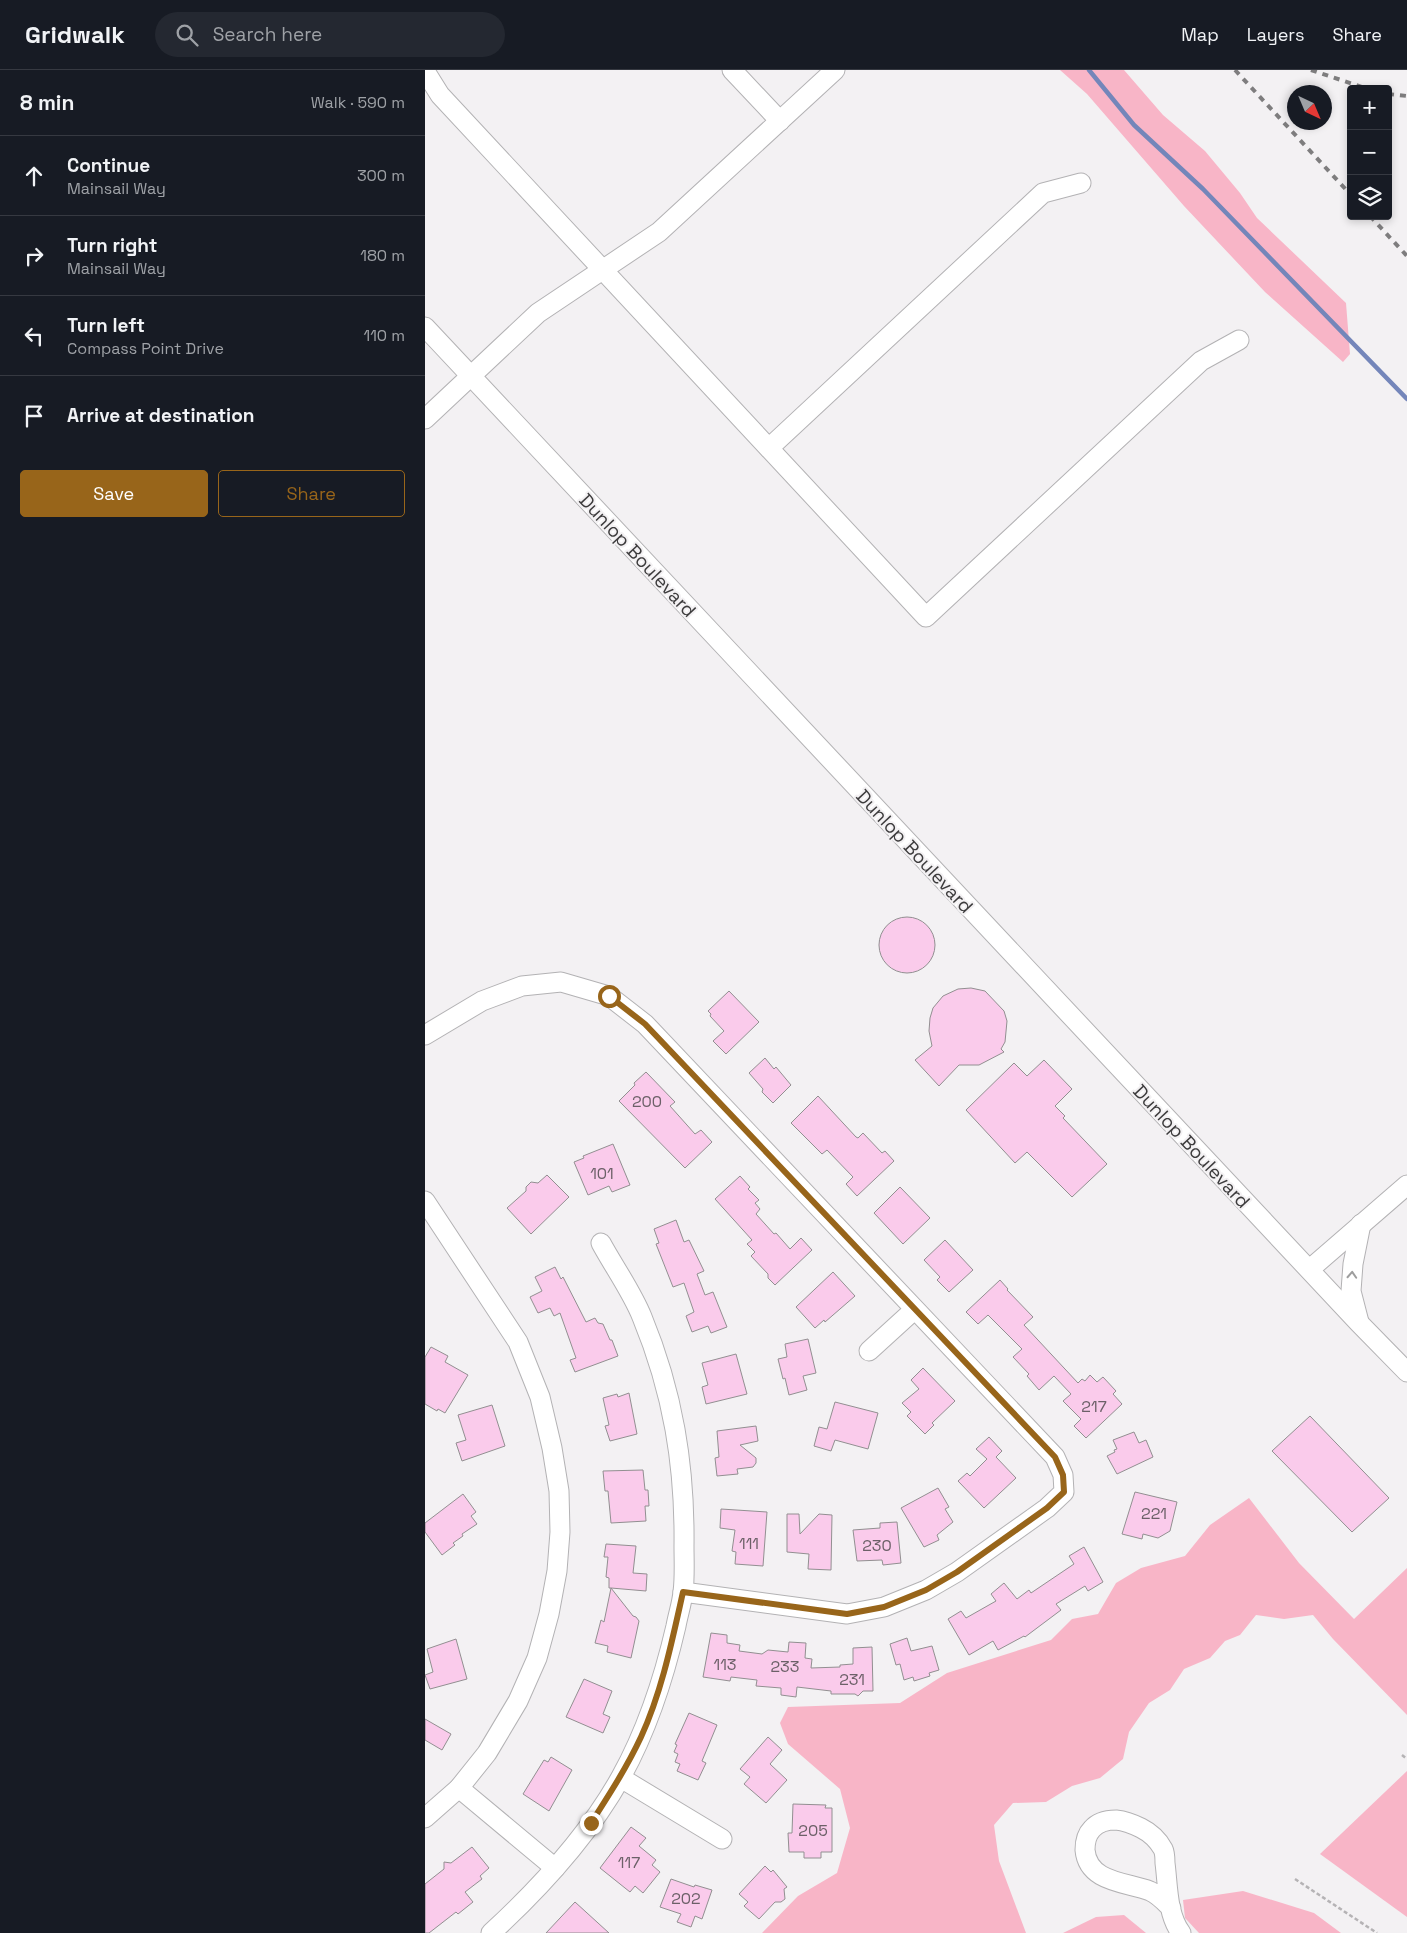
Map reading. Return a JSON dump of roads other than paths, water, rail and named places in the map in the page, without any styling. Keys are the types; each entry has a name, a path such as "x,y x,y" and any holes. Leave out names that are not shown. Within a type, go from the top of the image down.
{"street":[{"path":"732,70 780,122"},
{"path":"425,419 539,313 659,232 835,70"},
{"path":"425,71 440,95 926,617 1201,361 1239,340"},
{"path":"769,448 1043,193 1081,183"},
{"name":"Dunlop Boulevard","path":"425,327 896,831 1407,1372"},
{"path":"425,1035 482,1001 522,986 561,982 609,996 645,1024 1055,1457 1063,1475 1064,1492 1047,1508 957,1572 926,1590 884,1607 847,1614 683,1592"},
{"path":"1309,1269 1407,1185"},
{"path":"425,1201 518,1342 540,1397 552,1448 559,1491 560,1532 557,1571 549,1614 537,1658 518,1701 487,1753 459,1788 425,1818"},
{"path":"1359,1323 1351,1291 1353,1264 1361,1224"},
{"path":"491,1933 523,1903 555,1868 591,1823 621,1778 642,1736 657,1694 670,1650 683,1592 685,1514 683,1475 671,1403 642,1315 601,1243"},
{"path":"869,1351 914,1310"},
{"path":"621,1778 721,1839"},
{"path":"459,1788 555,1868"},
{"path":"1171,1908 1152,1892 1109,1880 1096,1873 1087,1863 1085,1849 1088,1834 1093,1827 1103,1821 1117,1820 1133,1824 1149,1832 1163,1849 1171,1908 1175,1925 1181,1933"}],"waterway":[{"path":"1089,70 1134,125 1203,189 1407,399"}],"railway":[{"path":"1235,70 1347,191"},
{"path":"1311,70 1356,85"},
{"path":"1392,94 1407,96"},
{"path":"1374,220 1407,256"}]}
